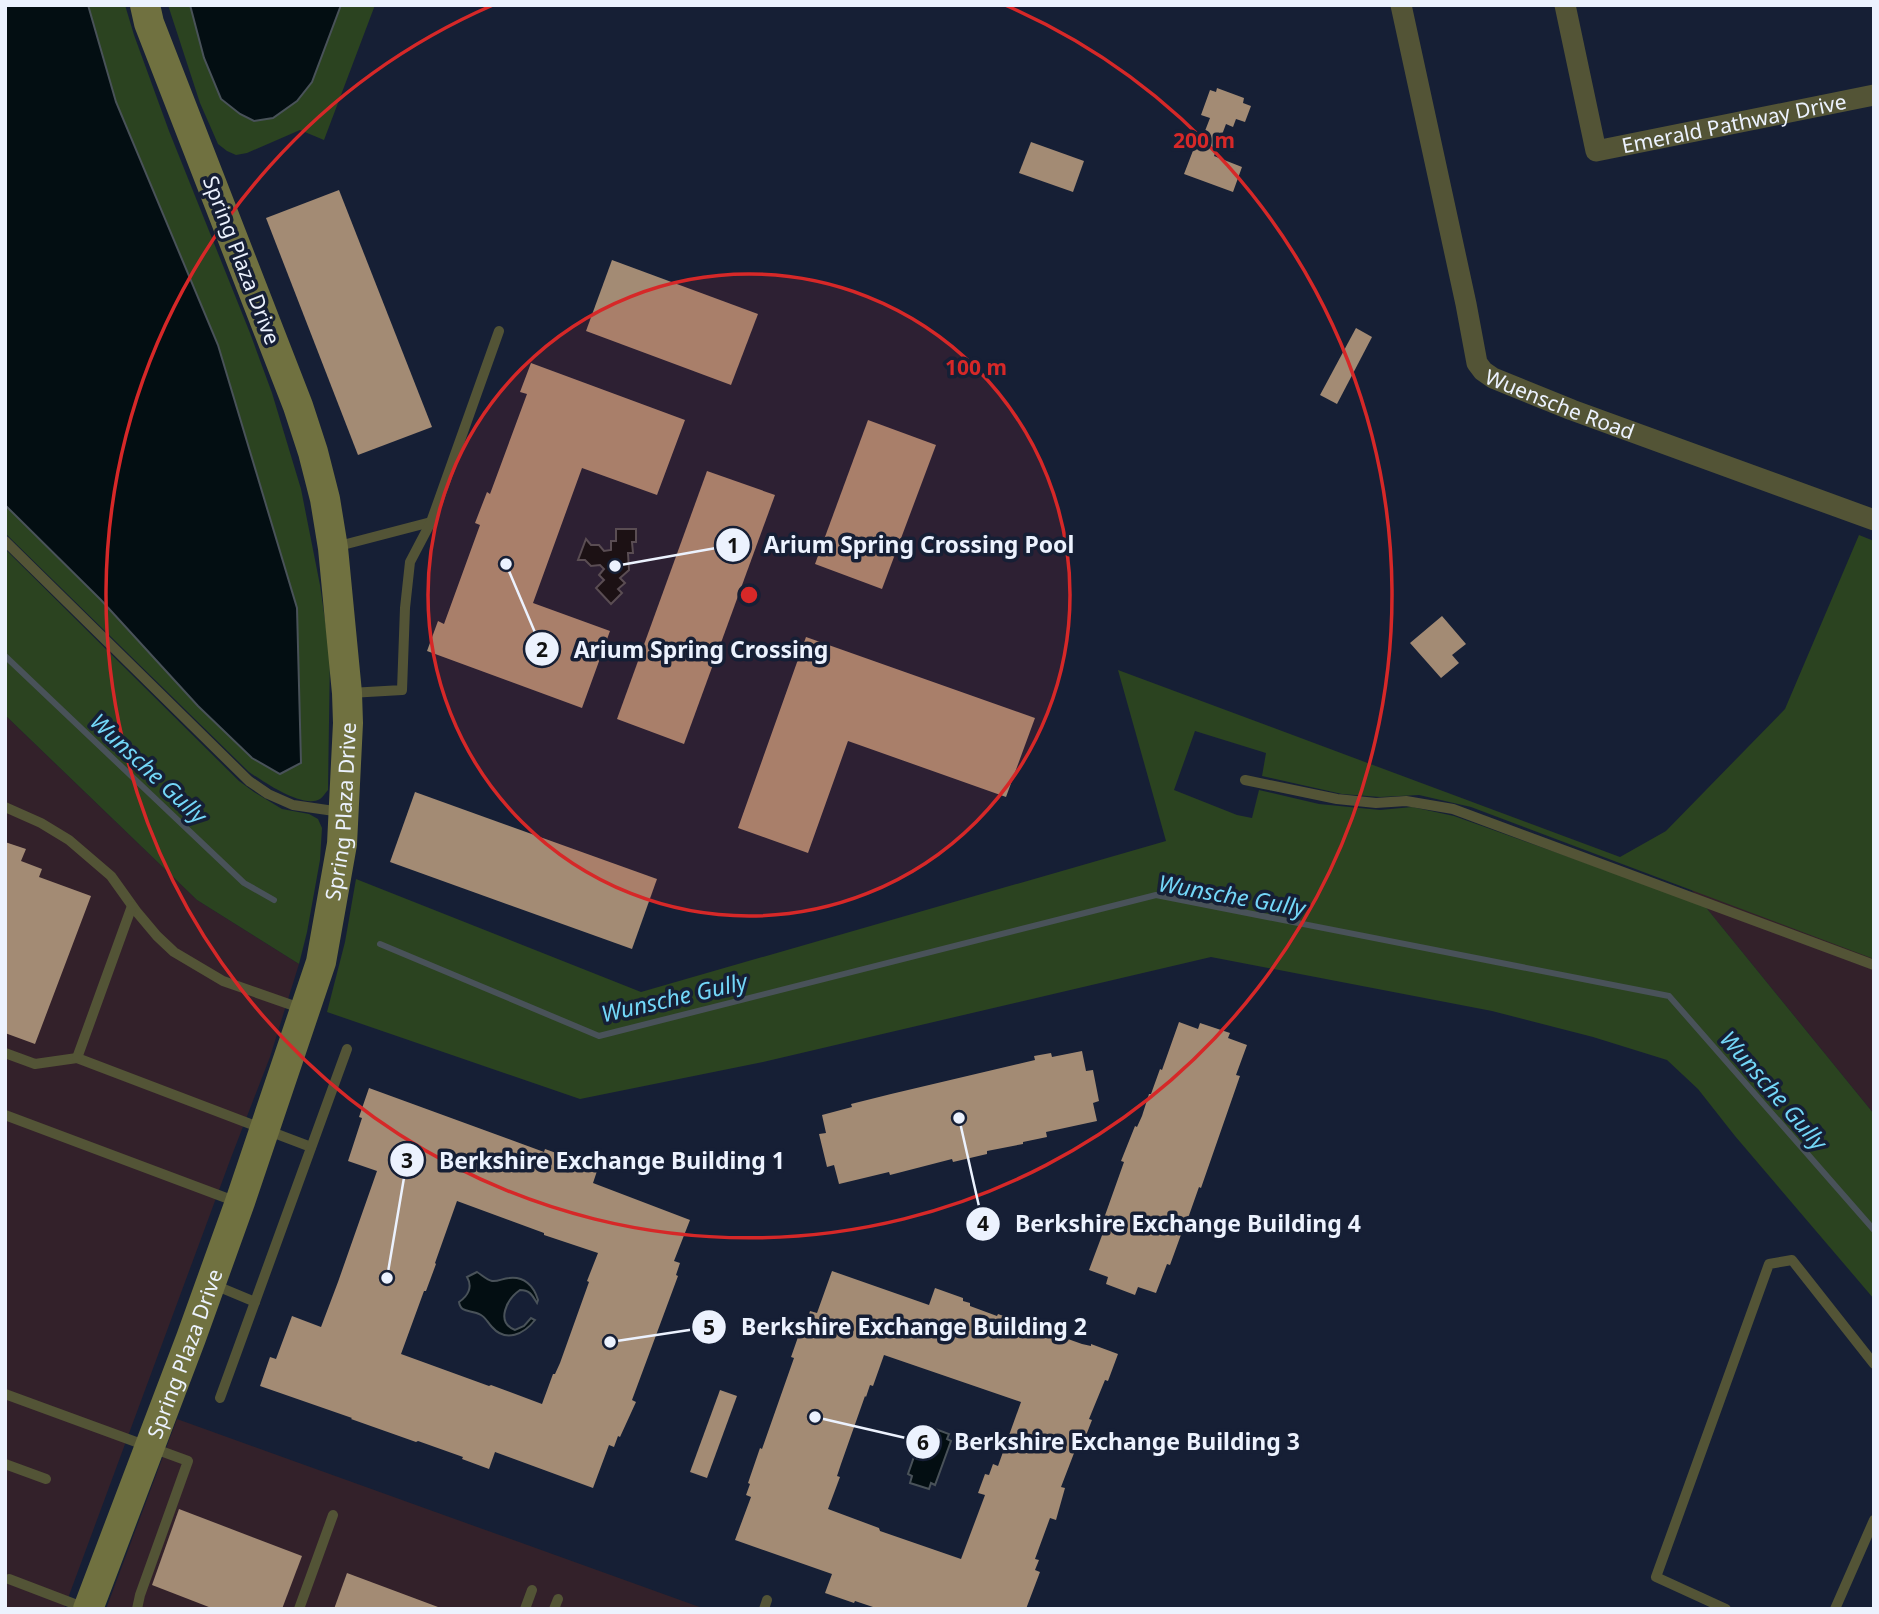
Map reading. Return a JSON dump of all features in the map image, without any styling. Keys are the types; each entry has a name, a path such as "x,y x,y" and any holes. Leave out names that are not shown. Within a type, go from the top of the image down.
{"street":[{"name":"Spring Plaza Drive","path":"88,1609 240,1202 321,962 342,844 348,723 333,548 325,499 313,452 298,406 149,23 145,5"},
{"name":"Wuensche Road","path":"1401,5 1477,363 1483,371 1493,378 1572,410 1874,520"},
{"name":"Emerald Pathway Drive","path":"1565,5 1596,150 1874,95"}],"lane":[{"path":"347,694 402,690 405,608 410,562 431,522 499,331"},
{"path":"333,548 431,522"},
{"path":"5,541 249,781 268,794 293,805 343,813"},
{"path":"1245,780 1337,799 1376,803 1406,801 1453,809 1874,965"},
{"path":"5,807 41,823 69,840 111,876 132,906 174,952 223,981 306,1009"},
{"path":"77,1058 132,906"},
{"path":"220,1398 347,1049"},
{"path":"5,1054 35,1065 77,1058 312,1147"},
{"path":"5,1115 240,1202"},
{"path":"1726,1609 1656,1577 1769,1264 1792,1260 1874,1364"},
{"path":"210,1283 255,1302"},
{"path":"5,1394 188,1461 137,1609"},
{"path":"5,1464 46,1479"},
{"path":"299,1609 333,1515"},
{"path":"1835,1609 1874,1520"},
{"path":"9,1579 88,1609"},
{"path":"525,1609 531,1590"}],"shaded area":[{"path":"5,5 88,5 116,102 218,345 297,608 301,763 280,774 252,758 198,706 101,600 5,505"},
{"path":"190,5 341,5 312,82 297,101 273,118 254,121 221,99 204,58"},
{"path":"616,529 636,529 636,542 632,542 633,553 628,553 629,570 620,578 625,583 618,589 622,593 611,604 596,588 604,580 599,575 604,569 600,565 591,566 585,560 578,560 586,539 591,545 599,545 604,551 611,550 611,541 616,541"},
{"path":"5,715 197,900 299,964 270,1057 64,1609 5,1609"},
{"path":"1684,881 1874,952 1874,1114 1704,905"},
{"path":"477,1272 492,1281 514,1278 528,1283 536,1295 537,1303 532,1295 520,1290 507,1305 504,1316 509,1326 515,1330 524,1326 531,1318 535,1320 531,1325 515,1335 503,1335 481,1315 464,1310 459,1302 469,1288 467,1277"},
{"path":"177,1419 705,1609 106,1609"},
{"path":"930,1427 949,1434 947,1439 951,1441 935,1485 931,1483 929,1489 910,1483 912,1476 908,1474 923,1431 928,1432"}],"green space":[{"path":"5,5 125,5 169,131 272,393 301,489 320,585 330,655 328,790 320,799 313,801 294,797 249,772 5,533"},
{"path":"168,5 375,5 324,140 300,130 247,153 236,155 218,144 200,103"},
{"path":"1859,535 1874,541 1874,959 1471,807 1419,795 1380,797 1342,794 1262,776 1266,753 1195,731 1174,790 1237,815 1252,818 1259,790 1319,804 1380,810 1412,807 1454,816 1704,905 1874,1114 1874,1299 1698,1089 1667,1060 1593,1037 1492,1011 1211,957 763,1062 580,1099 327,1012 345,942 356,879 641,992 1166,841 1118,670 1620,857 1666,831 1785,709"},
{"path":"5,549 239,781 282,809 309,814 318,819 322,828 320,860 299,964 197,900 5,715"}],"building":[{"path":"1217,88 1244,98 1243,103 1251,106 1245,122 1236,119 1233,127 1226,124 1214,156 1242,167 1233,192 1184,174 1194,148 1198,149 1210,118 1201,115 1210,90 1216,92"},
{"path":"1031,142 1084,161 1073,192 1019,173"},
{"path":"339,190 432,427 358,455 266,218"},
{"path":"612,260 758,314 731,385 586,331"},
{"path":"1356,328 1372,337 1337,404 1320,395"},
{"path":"531,363 685,420 657,495 582,468 533,603 610,631 582,708 427,651 438,621 444,624 480,525 475,523 487,492 490,494 527,394 520,392"},
{"path":"868,420 936,445 882,589 815,564"},
{"path":"707,471 775,495 684,744 617,719"},
{"path":"1442,616 1466,644 1452,655 1459,663 1441,678 1410,643"},
{"path":"806,637 1035,718 1006,797 848,741 808,853 738,828"},
{"path":"415,792 657,879 632,949 390,862"},
{"path":"5,842 26,849 21,861 42,869 39,877 91,896 35,1044 5,1033"},
{"path":"1179,1022 1198,1029 1200,1023 1230,1033 1228,1038 1247,1045 1236,1075 1240,1076 1201,1188 1199,1187 1170,1265 1167,1264 1156,1293 1138,1287 1135,1295 1106,1284 1108,1277 1089,1270 1107,1222 1103,1221 1124,1162 1121,1161 1160,1069 1162,1070"},
{"path":"1082,1051 1086,1071 1093,1070 1099,1101 1093,1103 1097,1121 1046,1132 1047,1137 987,1151 987,1154 839,1184 834,1165 827,1167 819,1134 826,1133 822,1115 852,1107 851,1104 1035,1060 1034,1056 1051,1053 1052,1057"},
{"path":"369,1088 544,1152 545,1149 598,1168 593,1183 690,1220 674,1261 680,1263 676,1275 678,1276 632,1400 636,1402 614,1447 609,1445 593,1488 495,1452 489,1469 462,1459 463,1457 260,1386 270,1357 276,1359 292,1316 321,1327 338,1282 377,1171 348,1161 362,1118 359,1117","holes":["457,1201 598,1253 560,1363 542,1404 401,1354"]},
{"path":"832,1271 929,1305 935,1288 963,1298 970,1306 997,1316 998,1314 1118,1354 1089,1419 1092,1420 1085,1438 1083,1437 1079,1449 1076,1448 1061,1487 1065,1488 1056,1520 1050,1518 1035,1559 1039,1560 1035,1570 1040,1572 1026,1609 879,1609 825,1593 832,1574 735,1540 751,1497 746,1495 750,1484 748,1483 794,1358 791,1357 804,1320 807,1321 810,1311 817,1313","holes":["884,1355 1021,1402 998,1466 993,1464 989,1475 985,1474 978,1493 985,1495 961,1559 880,1531 879,1528 828,1509 865,1396 870,1385 873,1386"]},
{"path":"720,1390 737,1396 707,1478 690,1472"},
{"path":"179,1509 302,1556 282,1609 214,1609 152,1585"},
{"path":"347,1573 438,1607 334,1609"}],"waterway":[{"name":"Wunsche Gully","path":"5,656 244,883 274,900"},
{"name":"Wunsche Gully","path":"380,944 599,1036 1156,895 1669,996 1874,1230"}],"place":[{"name":"Arium Spring Crossing","path":"506,564"},
{"name":"Arium Spring Crossing Pool","path":"615,566"},
{"name":"Berkshire Exchange Building 4","path":"959,1118"},
{"name":"Berkshire Exchange Building 1","path":"387,1278"},
{"name":"Berkshire Exchange Building 2","path":"610,1342"},
{"name":"Berkshire Exchange Building 3","path":"815,1417"}]}
